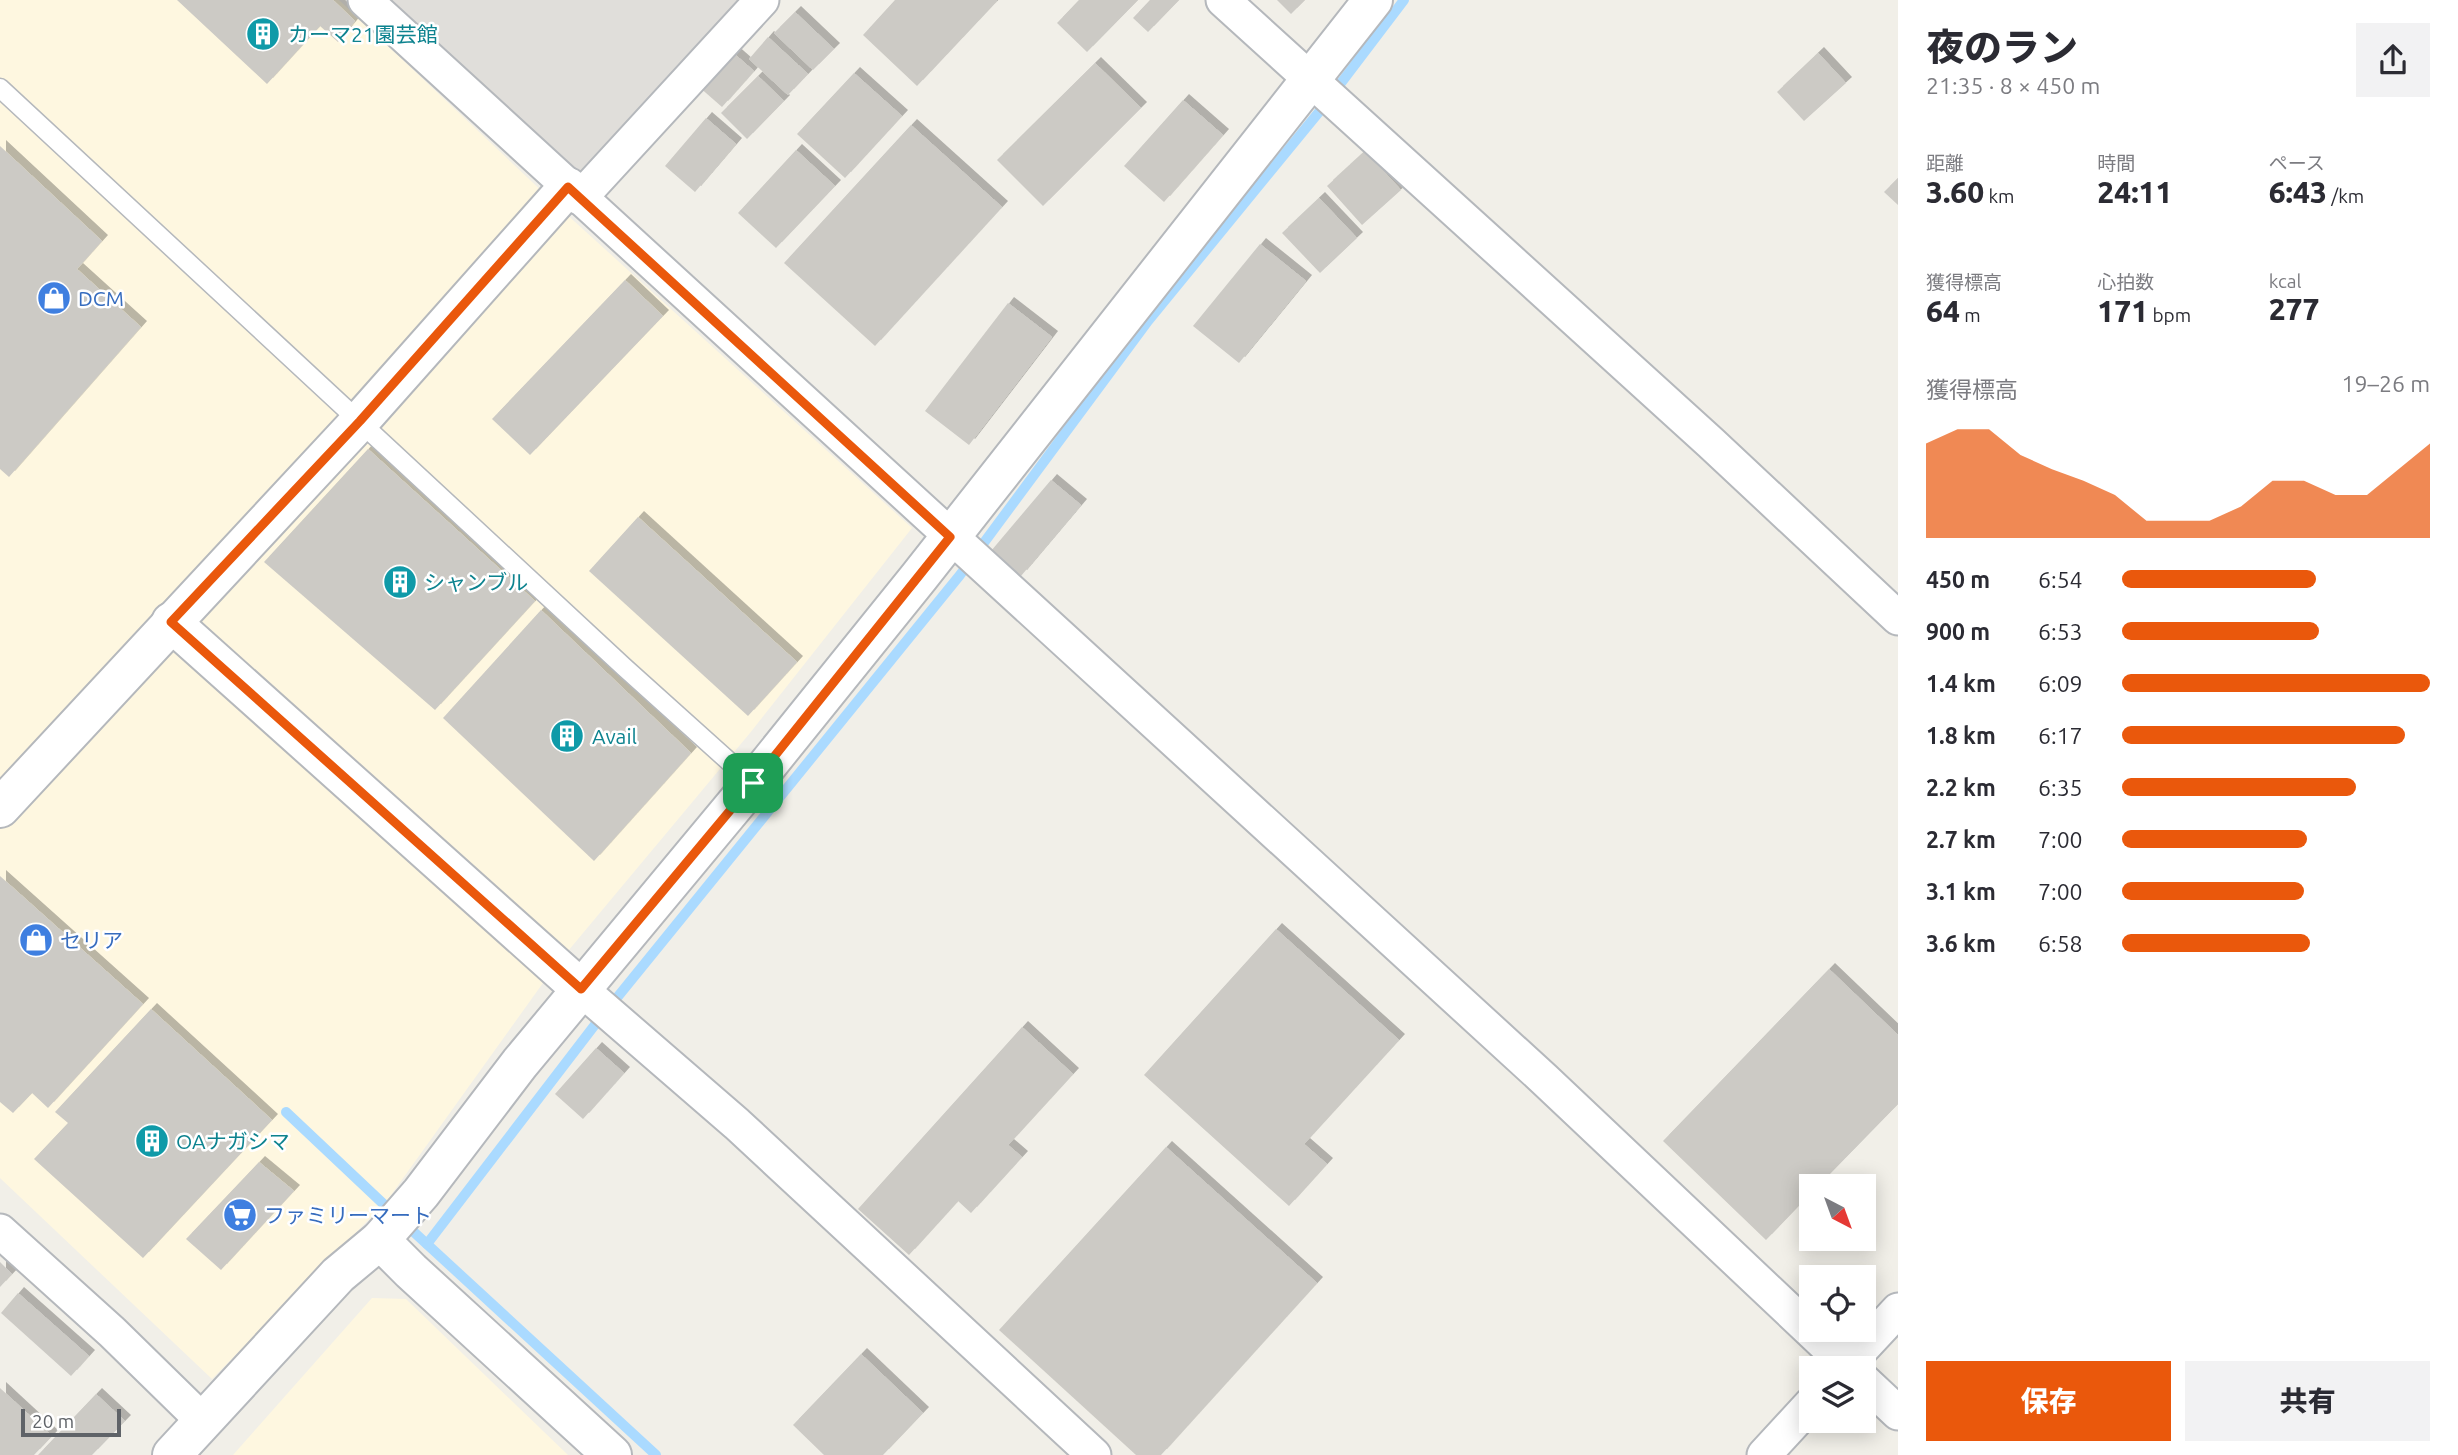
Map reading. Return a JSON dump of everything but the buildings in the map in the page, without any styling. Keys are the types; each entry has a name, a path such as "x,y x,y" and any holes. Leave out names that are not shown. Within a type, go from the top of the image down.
{"street":[{"path":"366,0 1544,1079 1835,1356"},
{"path":"0,808 574,192 762,0"},
{"path":"1223,0 1711,443 1898,618"},
{"path":"172,1455 338,1275 380,1240 421,1194 520,1063 753,783 1373,0"},
{"path":"171,622 737,1125 1094,1455"},
{"path":"0,1231 112,1332 203,1421"},
{"path":"380,1240 612,1455"},
{"path":"338,1275 371,1261 411,1271"},
{"path":"1863,1356 1898,1310"},
{"path":"1876,1393 1898,1413"},
{"path":"1764,1455 1799,1417"}],"lane":[{"path":"0,88 624,667 753,783"}],"shaded area":[{"path":"0,0 339,0 563,211 912,528 750,733 553,969 386,1202 212,1379 0,1178"},
{"path":"388,0 749,0 583,180"},
{"path":"372,1298 406,1299 568,1455 233,1455"}],"waterway":[{"path":"427,1244 594,1026 960,575 1148,321 1319,112 1404,0"},
{"path":"286,1112 393,1213"},
{"path":"404,1223 656,1455"}],"place":[{"name":"カーマ21園芸館","path":"263,34"},
{"name":"DCM","path":"54,298"},
{"name":"シャンブル","path":"400,582"},
{"name":"Avail","path":"567,736"},
{"name":"セリア","path":"36,940"},
{"name":"OAナガシマ","path":"152,1141"},
{"name":"ファミリーマート","path":"240,1215"}],"route":[{"path":"568,187 950,537 753,783 581,989 171,622 360,421 568,187"}]}
